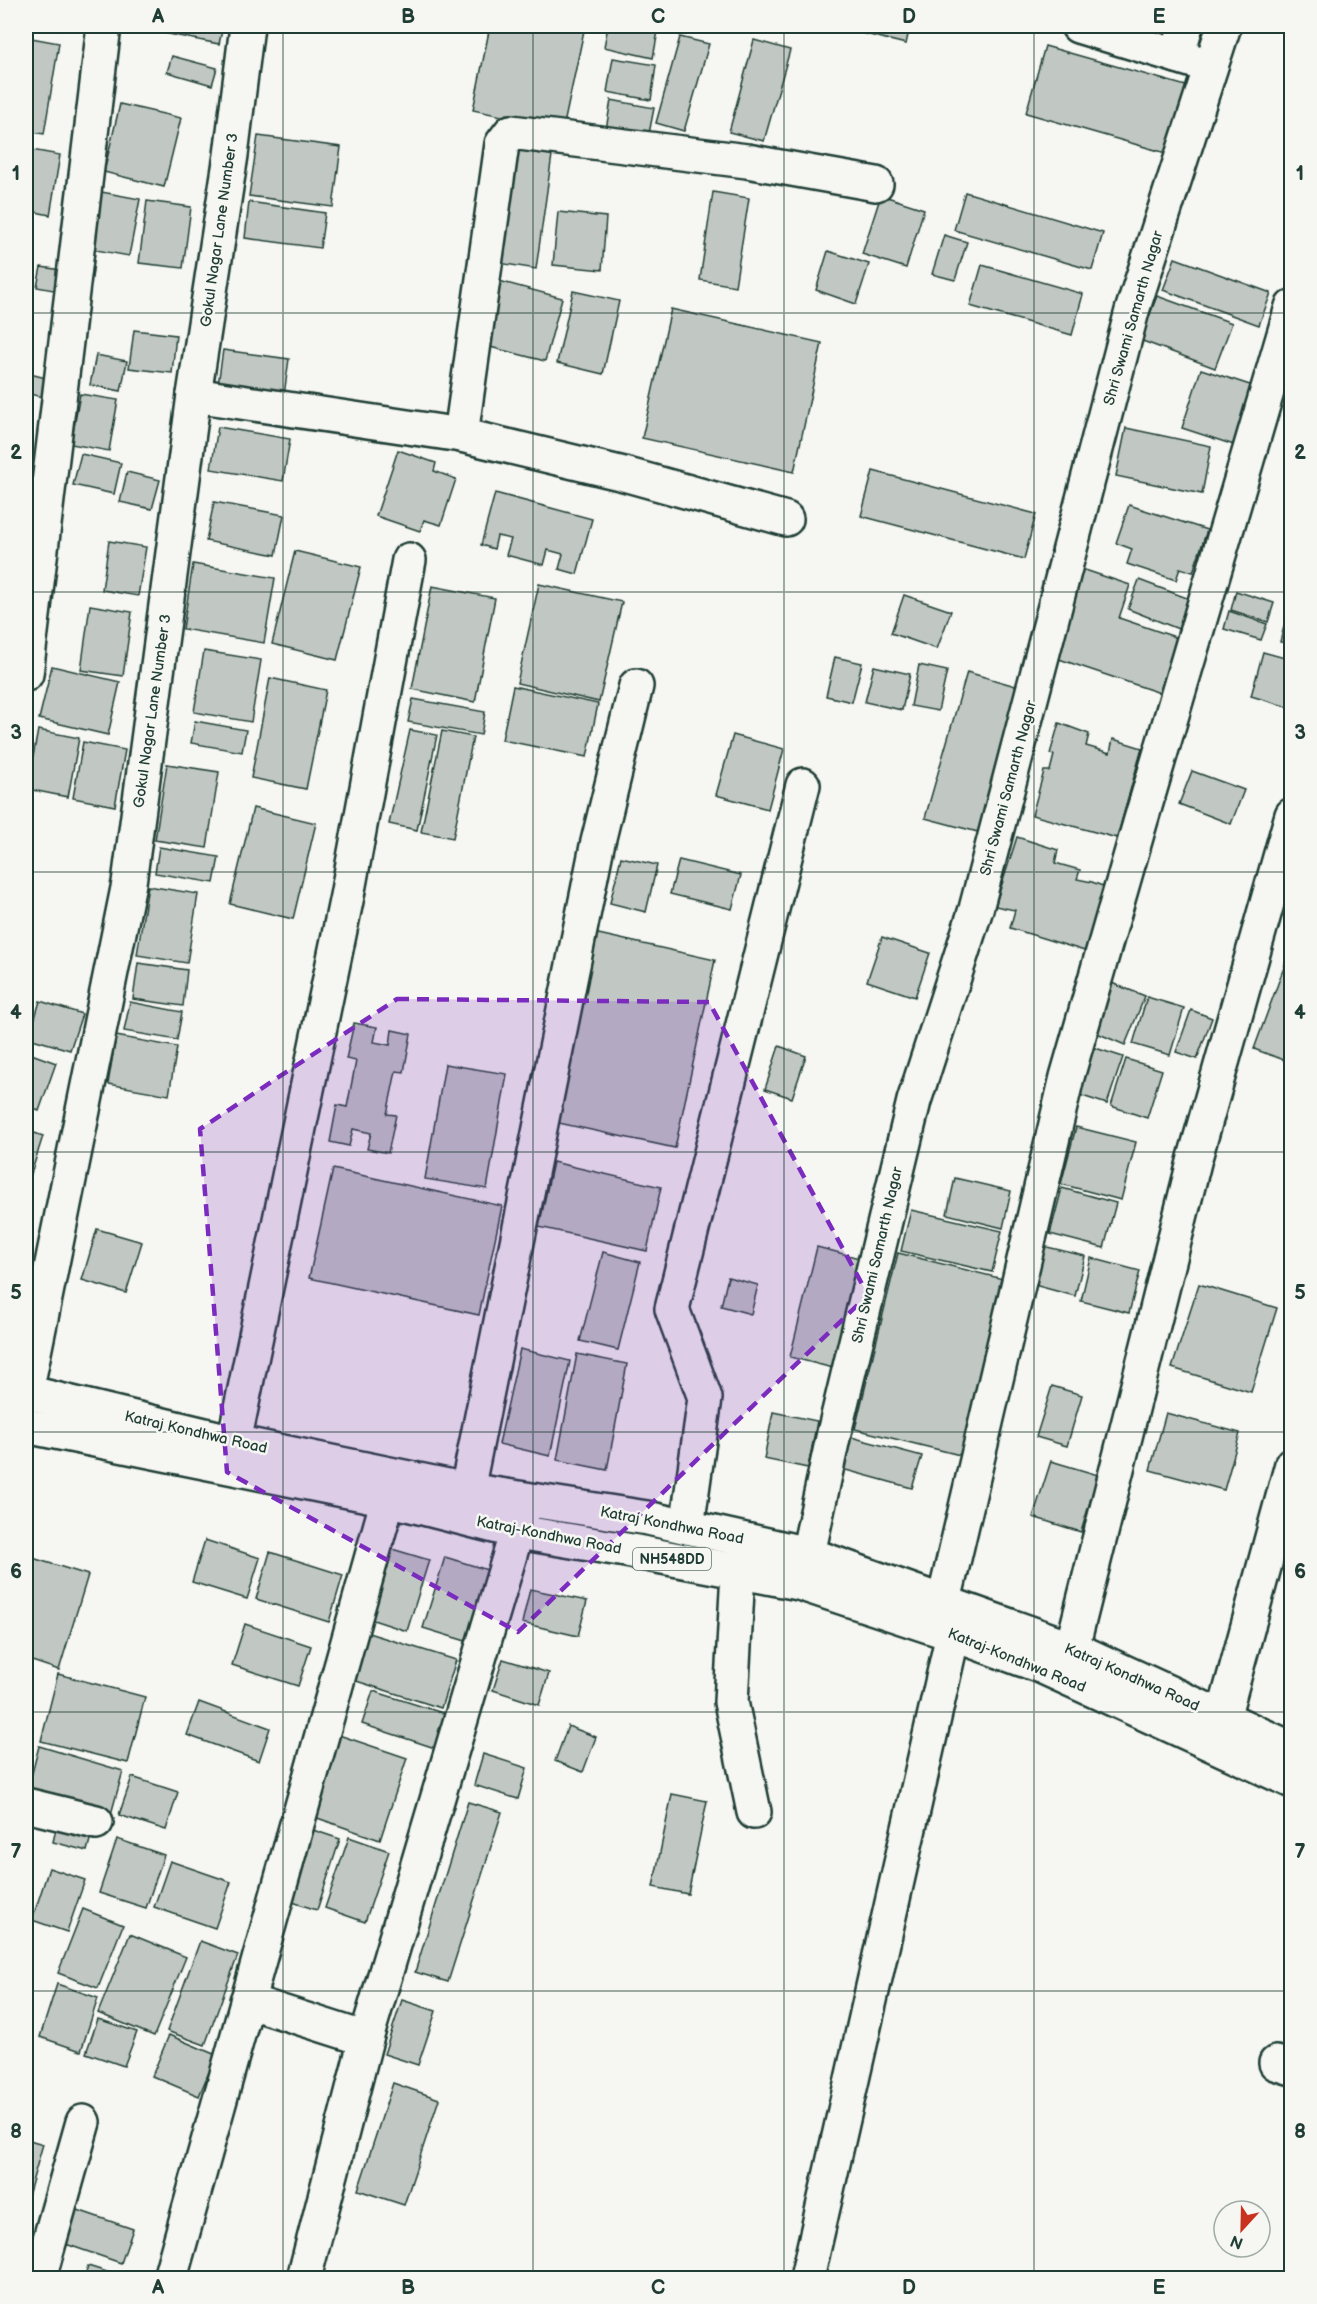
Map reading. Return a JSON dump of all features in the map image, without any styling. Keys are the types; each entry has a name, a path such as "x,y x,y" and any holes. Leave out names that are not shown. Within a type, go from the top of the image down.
{"main road":[{"path":"26,674 104,26"},
{"name":"Gokul Nagar Lane Number 3","path":"26,1392 129,883 194,395 248,26"},
{"path":"1078,26 1182,41 1210,66"},
{"name":"Shri Swami Samarth Nagar","path":"808,1554 834,1433 914,1101 976,909 1132,311 1224,26"},
{"path":"461,435 502,144 511,132 747,162 876,184"},
{"path":"944,1601 1067,1077 1292,307"},
{"path":"194,395 461,435 624,474 786,519"},
{"path":"234,1442 347,896 409,560"},
{"path":"467,1490 597,846 636,686"},
{"path":"687,1527 705,1398 672,1309 803,785"},
{"path":"1072,1648 1195,1158 1292,815"},
{"name":"Katraj Kondhwa Road","path":"26,1392 234,1442 467,1490 647,1518 808,1554 1072,1648 1292,1749"},
{"name":"Katraj-Kondhwa Road","path":"26,1426 388,1499 518,1532 799,1583 953,1634 1043,1667 1292,1781"},
{"path":"1223,1718 1292,1464"},
{"path":"170,2278 388,1499"},
{"path":"304,2278 366,2039 526,1499"},
{"path":"738,1572 731,1702 754,1812"},
{"path":"807,2278 953,1634"},
{"path":"26,1805 96,1822"},
{"path":"247,2001 366,2039"},
{"path":"39,2278 83,2122"}],"highlighted area":[{"path":"397,999 709,1002 868,1295 518,1632 227,1472 200,1129"}],"building":[{"path":"34,26 67,26 66,30"},
{"path":"129,26 223,26 219,44"},
{"path":"490,26 585,26 563,129 473,110"},
{"path":"608,26 659,26 653,58 604,47"},
{"path":"855,26 910,26 906,44 853,31"},
{"path":"1105,26 1177,26 1172,45"},
{"path":"26,37 59,43 44,134 26,131"},
{"path":"680,37 709,44 684,131 656,123"},
{"path":"754,40 790,50 764,141 729,132"},
{"path":"1045,46 1186,86 1166,153 1026,113"},
{"path":"172,56 217,68 212,85 167,72"},
{"path":"613,58 656,65 651,100 607,92"},
{"path":"611,100 654,108 647,144 605,136"},
{"path":"120,104 181,118 164,187 104,172"},
{"path":"258,136 341,147 333,207 249,196"},
{"path":"26,149 60,155 50,215 26,210"},
{"path":"514,150 552,155 536,269 499,263"},
{"path":"96,191 140,199 129,256 85,248"},
{"path":"713,192 749,198 735,286 700,280"},
{"path":"965,192 1103,233 1092,270 954,230"},
{"path":"881,195 924,209 906,268 862,254"},
{"path":"147,201 191,207 183,268 139,263"},
{"path":"249,202 325,213 320,248 245,238"},
{"path":"558,212 606,217 602,270 553,265"},
{"path":"944,235 967,242 955,280 932,274"},
{"path":"828,251 869,264 856,304 816,290"},
{"path":"1175,258 1271,293 1259,325 1163,290"},
{"path":"982,265 1083,294 1072,335 970,306"},
{"path":"41,267 68,271 64,292 37,287"},
{"path":"499,281 562,298 545,361 482,345"},
{"path":"573,291 619,301 603,374 557,363"},
{"path":"1157,296 1232,323 1215,368 1140,340"},
{"path":"671,309 822,343 794,472 642,438"},
{"path":"134,330 176,335 172,373 129,368"},
{"path":"223,350 289,359 284,395 218,385"},
{"path":"96,355 127,361 121,391 90,385"},
{"path":"1201,369 1253,386 1234,445 1182,428"},
{"path":"26,373 54,380 50,399 26,393"},
{"path":"80,394 118,400 109,451 71,444"},
{"path":"218,427 290,439 283,481 211,469"},
{"path":"1126,428 1211,446 1202,494 1116,476"},
{"path":"398,450 436,463 434,471 456,479 441,525 424,520 420,531 376,516"},
{"path":"81,454 121,463 114,494 73,485"},
{"path":"873,471 1036,514 1024,559 861,516"},
{"path":"127,472 160,480 152,509 120,502"},
{"path":"495,493 592,519 577,574 559,569 563,554 548,550 544,565 506,555 511,539 497,536 494,549 481,545"},
{"path":"214,502 284,515 276,555 206,541"},
{"path":"1129,505 1207,530 1193,572 1180,568 1176,580 1127,564 1132,549 1116,543"},
{"path":"109,541 146,547 138,596 102,590"},
{"path":"295,551 361,567 337,660 272,644"},
{"path":"193,564 275,578 264,643 183,629"},
{"path":"1079,568 1130,585 1119,618 1184,640 1166,695 1050,656"},
{"path":"1139,580 1192,600 1181,630 1128,609"},
{"path":"539,584 622,602 599,702 517,683"},
{"path":"432,586 495,598 475,702 412,689"},
{"path":"1236,591 1274,603 1268,622 1231,610"},
{"path":"904,595 951,611 937,649 891,633"},
{"path":"1292,596 1292,644 1280,642"},
{"path":"90,605 132,612 123,676 81,670"},
{"path":"1229,611 1267,624 1261,640 1224,629"},
{"path":"204,651 261,660 251,722 194,712"},
{"path":"1263,652 1292,660 1291,708 1251,696"},
{"path":"835,657 862,663 852,702 826,696"},
{"path":"919,665 947,671 938,711 911,706"},
{"path":"52,666 120,682 108,735 39,719"},
{"path":"874,666 910,674 902,710 865,702"},
{"path":"967,672 1019,687 978,832 925,818"},
{"path":"270,678 326,690 306,789 251,778"},
{"path":"513,686 598,704 587,757 502,740"},
{"path":"413,699 485,712 481,735 408,722"},
{"path":"195,721 246,730 242,752 191,743"},
{"path":"1059,723 1089,734 1086,746 1110,753 1113,739 1142,748 1117,838 1032,815 1044,771 1050,771 1054,755 1050,754"},
{"path":"38,730 79,738 68,797 27,789"},
{"path":"410,730 437,735 417,830 389,824"},
{"path":"442,731 473,737 453,838 421,832"},
{"path":"733,735 784,749 768,809 716,795"},
{"path":"83,742 125,750 115,806 73,798"},
{"path":"167,764 219,772 207,848 155,840"},
{"path":"1192,771 1244,790 1231,824 1179,804"},
{"path":"253,808 316,823 293,919 230,904"},
{"path":"1017,837 1058,850 1055,863 1080,870 1077,879 1108,888 1088,952 1010,928 1015,910 995,906"},
{"path":"159,847 219,857 214,883 155,873"},
{"path":"621,857 657,865 646,912 610,903"},
{"path":"679,860 741,875 732,909 670,894"},
{"path":"148,886 198,894 187,963 137,955"},
{"path":"594,933 715,960 675,1148 554,1122"},
{"path":"882,937 930,953 915,997 867,981"},
{"path":"1292,948 1292,1063 1254,1049"},
{"path":"138,963 187,970 183,1006 133,999"},
{"path":"1109,982 1145,996 1125,1045 1090,1030"},
{"path":"1147,997 1184,1008 1170,1055 1133,1044"},
{"path":"40,1001 82,1014 70,1050 29,1038"},
{"path":"130,1002 182,1012 177,1040 124,1031"},
{"path":"1191,1010 1212,1018 1197,1059 1176,1052"},
{"path":"354,1023 377,1027 374,1042 390,1045 392,1030 411,1034 404,1072 396,1071 387,1114 396,1115 388,1153 367,1149 371,1133 353,1129 349,1146 330,1142 337,1105 347,1107 356,1061 346,1059"},
{"path":"116,1036 177,1047 169,1095 108,1084"},
{"path":"1083,1044 1123,1057 1107,1104 1067,1091"},
{"path":"779,1046 806,1056 792,1098 765,1089"},
{"path":"26,1052 56,1063 39,1111 26,1106"},
{"path":"1126,1059 1162,1070 1147,1118 1111,1106"},
{"path":"445,1064 507,1074 487,1189 425,1179"},
{"path":"1076,1127 1136,1142 1121,1200 1061,1184"},
{"path":"26,1130 43,1136 29,1180 26,1179"},
{"path":"553,1162 661,1187 647,1251 539,1227"},
{"path":"333,1169 502,1206 479,1315 309,1278"},
{"path":"955,1178 1011,1191 1003,1228 947,1214"},
{"path":"1062,1188 1116,1203 1104,1248 1050,1234"},
{"path":"911,1210 1002,1231 992,1272 901,1251"},
{"path":"97,1229 142,1242 126,1293 82,1280"},
{"path":"1043,1246 1085,1256 1075,1296 1034,1285"},
{"path":"817,1247 863,1259 837,1369 790,1357"},
{"path":"603,1252 640,1262 618,1350 580,1341"},
{"path":"898,1253 1007,1280 964,1456 855,1429"},
{"path":"1091,1258 1140,1271 1129,1313 1081,1301"},
{"path":"728,1277 758,1285 751,1314 721,1306"},
{"path":"1199,1284 1277,1308 1251,1392 1172,1368"},
{"path":"520,1349 570,1361 550,1456 499,1444"},
{"path":"577,1354 627,1364 607,1470 557,1460"},
{"path":"1052,1386 1082,1395 1067,1446 1036,1437"},
{"path":"773,1412 817,1421 808,1468 764,1459"},
{"path":"1166,1413 1240,1433 1224,1490 1150,1470"},
{"path":"851,1437 922,1456 912,1488 842,1469"},
{"path":"1051,1461 1098,1475 1081,1532 1033,1517"},
{"path":"205,1540 260,1558 247,1599 192,1582"},
{"path":"382,1546 429,1560 407,1631 361,1616"},
{"path":"270,1552 343,1575 329,1622 256,1599"},
{"path":"26,1556 88,1575 59,1670 26,1659"},
{"path":"445,1557 491,1571 469,1642 423,1628"},
{"path":"530,1589 587,1601 578,1636 522,1623"},
{"path":"245,1624 311,1646 298,1686 232,1665"},
{"path":"365,1632 456,1660 441,1708 350,1679"},
{"path":"503,1659 549,1673 539,1705 493,1690"},
{"path":"58,1674 145,1697 128,1763 41,1741"},
{"path":"373,1691 449,1715 438,1749 362,1724"},
{"path":"199,1702 270,1728 259,1761 187,1735"},
{"path":"568,1726 596,1737 583,1772 555,1761"},
{"path":"333,1733 407,1758 380,1840 306,1814"},
{"path":"39,1746 123,1771 108,1825 26,1797"},
{"path":"483,1754 527,1768 518,1799 474,1785"},
{"path":"132,1777 178,1792 166,1830 119,1815"},
{"path":"672,1794 707,1801 688,1894 653,1887"},
{"path":"468,1802 502,1812 448,1982 415,1972"},
{"path":"59,1816 94,1825 87,1851 53,1842"},
{"path":"301,1826 340,1839 317,1910 277,1897"},
{"path":"349,1837 389,1851 365,1922 325,1908"},
{"path":"117,1839 164,1855 146,1908 99,1893"},
{"path":"170,1861 231,1882 215,1928 154,1907"},
{"path":"49,1868 85,1880 67,1932 32,1920"},
{"path":"83,1909 123,1925 98,1988 58,1973"},
{"path":"130,1934 186,1957 154,2036 98,2013"},
{"path":"200,1941 238,1955 205,2045 167,2031"},
{"path":"57,1984 98,1998 81,2051 40,2037"},
{"path":"402,2000 436,2011 418,2065 384,2054"},
{"path":"98,2019 137,2032 124,2066 86,2053"},
{"path":"169,2035 216,2055 199,2096 152,2076"},
{"path":"393,2083 439,2099 404,2205 358,2190"},
{"path":"26,2139 43,2144 26,2203"},
{"path":"63,2205 133,2229 121,2263 51,2239"},
{"path":"88,2266 126,2278 84,2278"}]}
